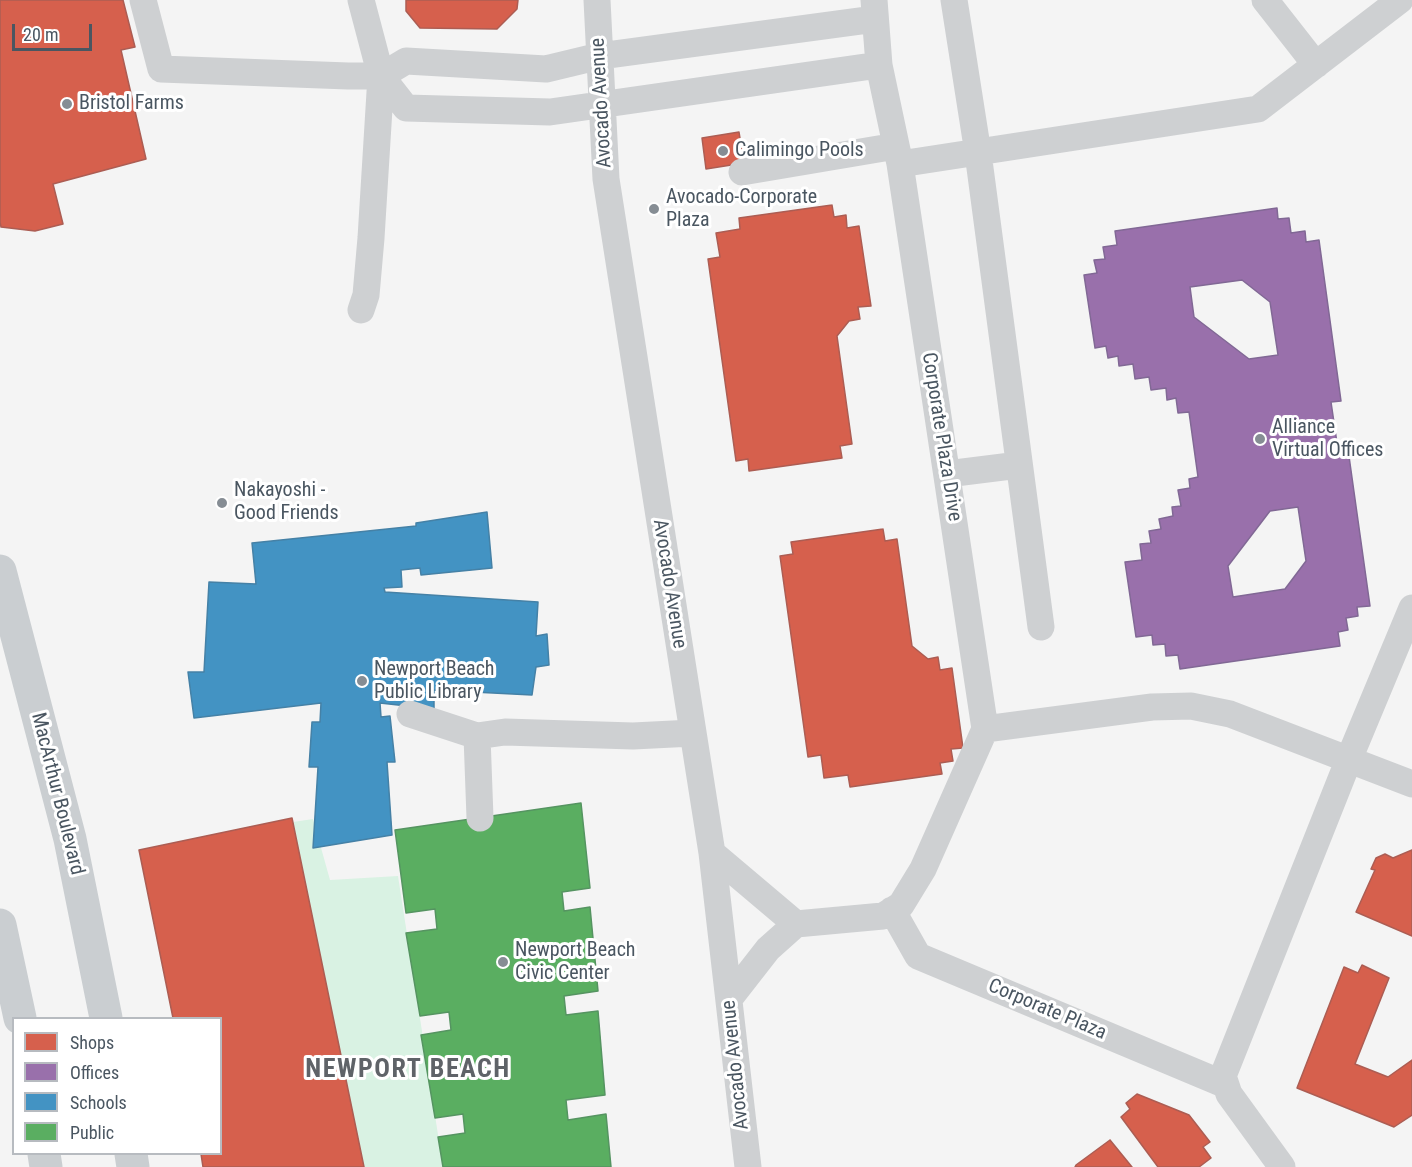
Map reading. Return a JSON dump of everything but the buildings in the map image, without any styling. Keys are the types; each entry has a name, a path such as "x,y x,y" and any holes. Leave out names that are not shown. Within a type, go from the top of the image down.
{"main road":[{"name":"MacArthur Boulevard","path":"1,580 70,839 106,1017"},
{"path":"0,925 20,1017"}],"street":[{"path":"143,0 161,69 381,76 406,61 546,69 600,56 874,10"},
{"path":"361,0 381,76 371,238 366,295 361,310"},
{"name":"Avocado Avenue","path":"597,0 606,179 712,853 748,1167"},
{"path":"954,0 978,153 1041,627"},
{"path":"1265,0 1316,65"},
{"path":"742,172 898,155 978,153 1258,109 1400,0"},
{"name":"Corporate Plaza Drive","path":"874,10 879,66 898,155 985,729"},
{"path":"381,76 406,108 550,112 879,66"},
{"path":"947,474 1019,465"},
{"path":"1282,1167 1229,1094 1223,1076 1348,759 1412,608"},
{"path":"729,999 768,950 796,924 883,916 901,905 923,869 985,729 1152,707 1191,706 1230,714 1412,784"},
{"path":"410,714 477,736 505,732 633,736 693,733"},
{"path":"477,736 480,818"},
{"path":"712,853 796,924"},
{"name":"Corporate Plaza","path":"892,910 918,956 1226,1085"}],"green space":[{"path":"313,819 330,880 398,876 443,1167 364,1167 293,822"}],"place":[{"name":"Bristol Farms","path":"67,104"},
{"name":"Calimingo Pools","path":"723,151"},
{"name":"Avocado-Corporate Plaza","path":"654,209"},
{"name":"Alliance Virtual Offices","path":"1260,439"},
{"name":"Nakayoshi - Good Friends","path":"222,503"},
{"name":"Newport Beach Public Library","path":"362,681"},
{"name":"Newport Beach Civic Center","path":"503,962"}],"district":[{"name":"NEWPORT BEACH","path":"408,1070"}]}
